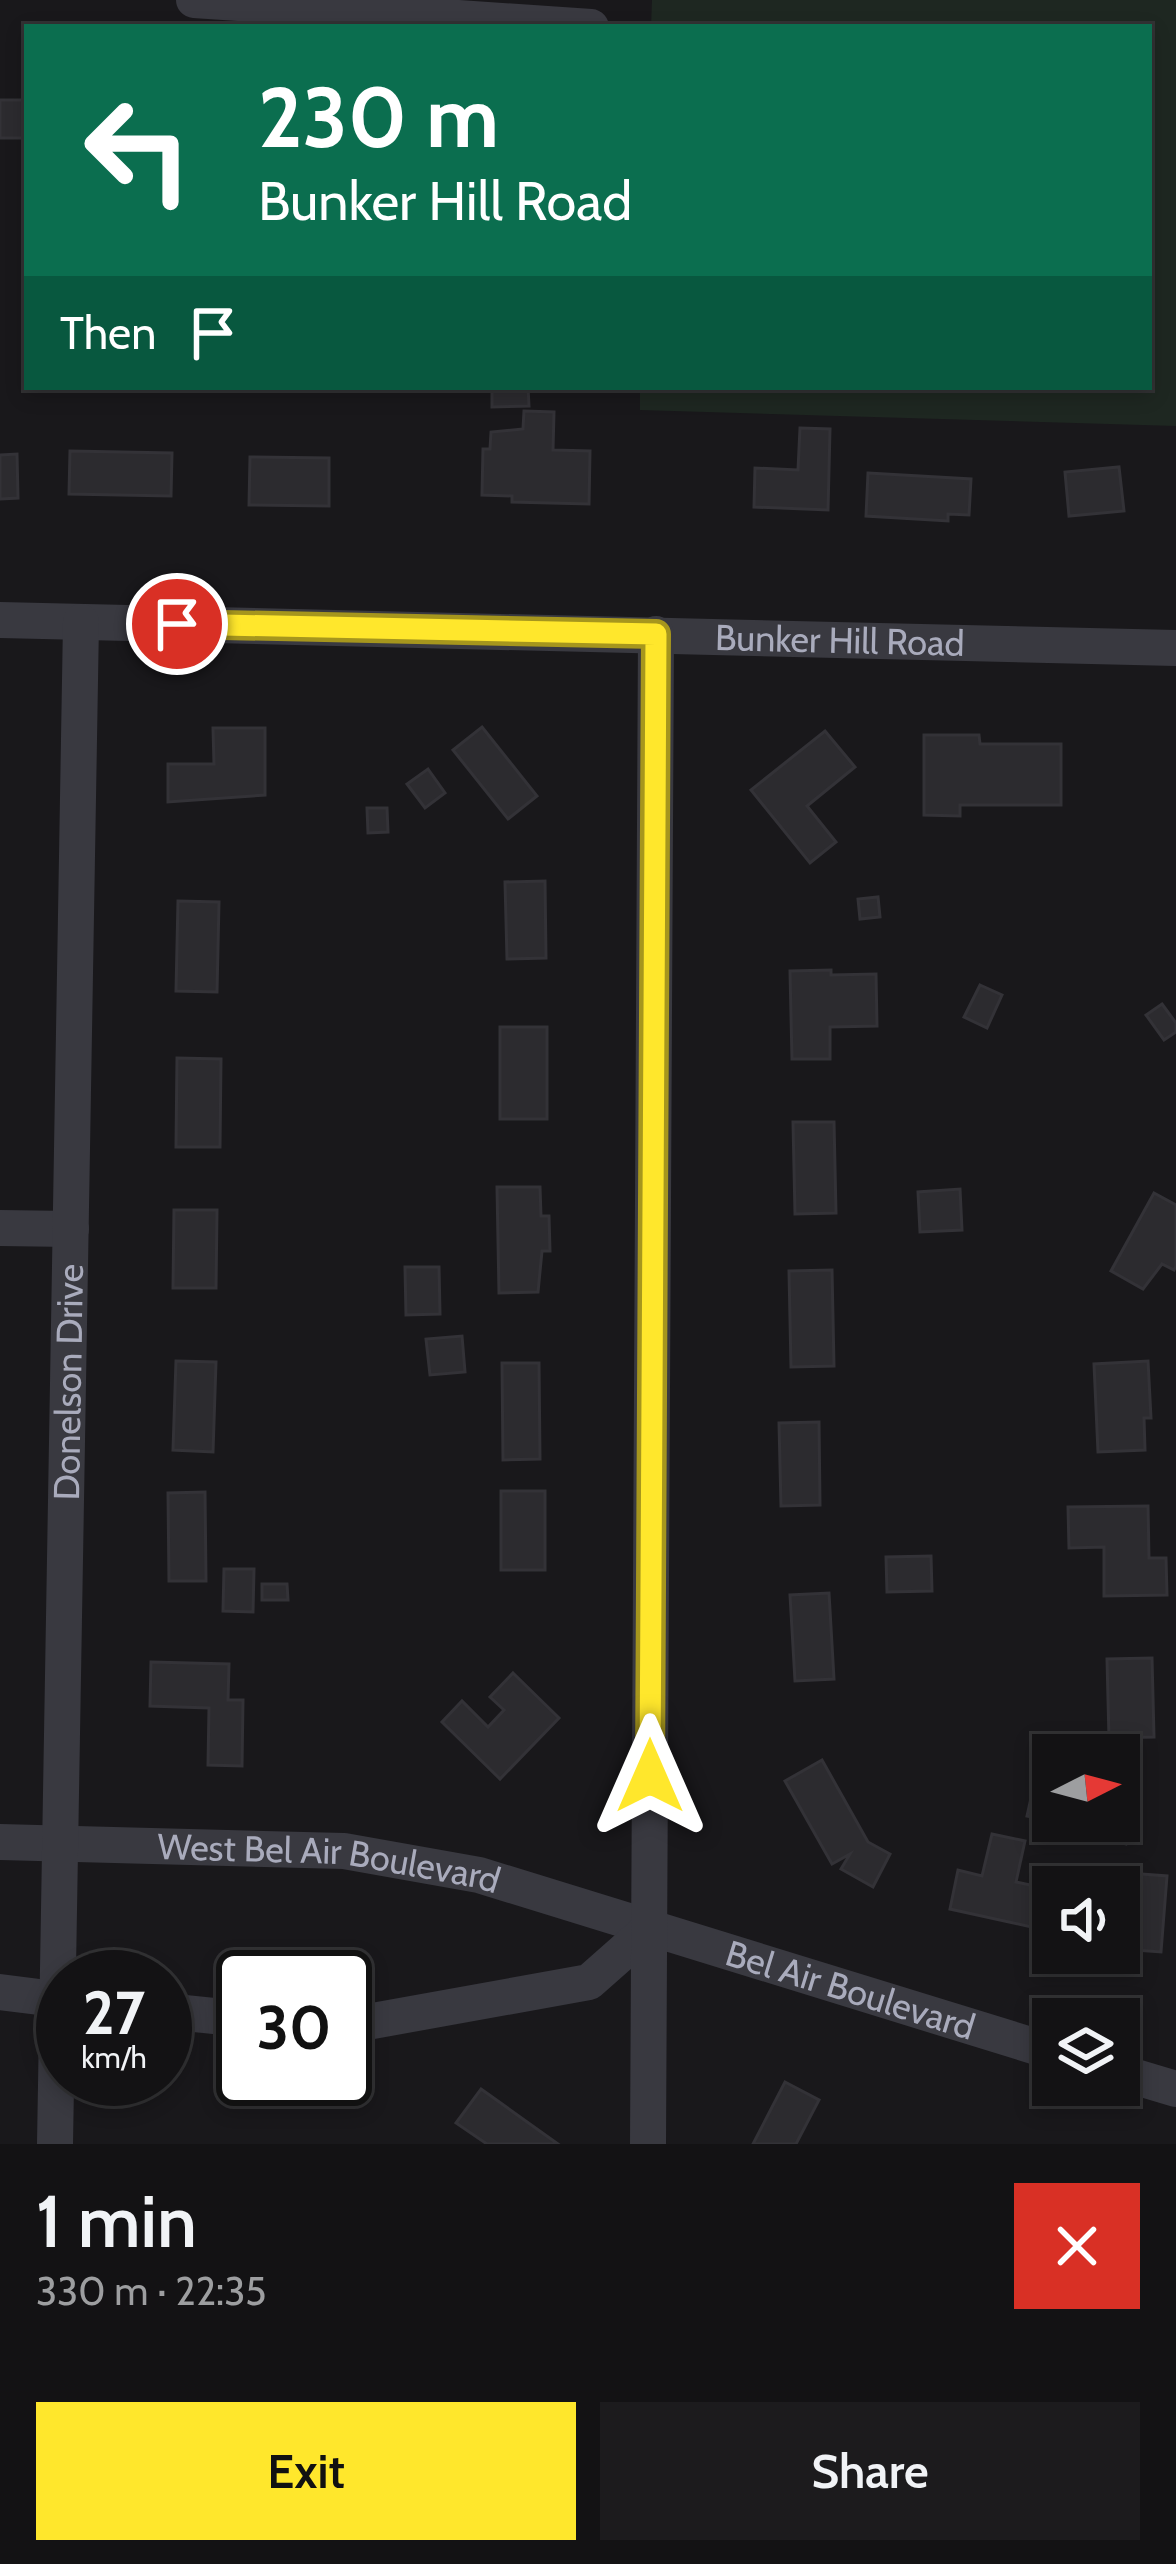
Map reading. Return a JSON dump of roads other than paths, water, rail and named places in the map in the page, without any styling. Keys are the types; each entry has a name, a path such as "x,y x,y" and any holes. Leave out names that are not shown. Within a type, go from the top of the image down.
{"street":[{"path":"194,0 547,24"},
{"name":"Bunker Hill Road","path":"0,620 1176,648"},
{"name":"Donelson Drive","path":"60,1950 81,622"},
{"path":"649,2144 656,634"},
{"path":"0,1228 71,1229"},
{"name":"West Bel Air Boulevard","path":"0,1842 344,1851 479,1875 649,1929"},
{"path":"372,2021 589,1982 649,1929"},
{"name":"Bel Air Boulevard","path":"649,1929 1032,2046"},
{"path":"0,1992 36,1997"},
{"path":"1140,2078 1176,2089"},
{"name":"Donelson Drive","path":"55,2144 56,2106"}]}
